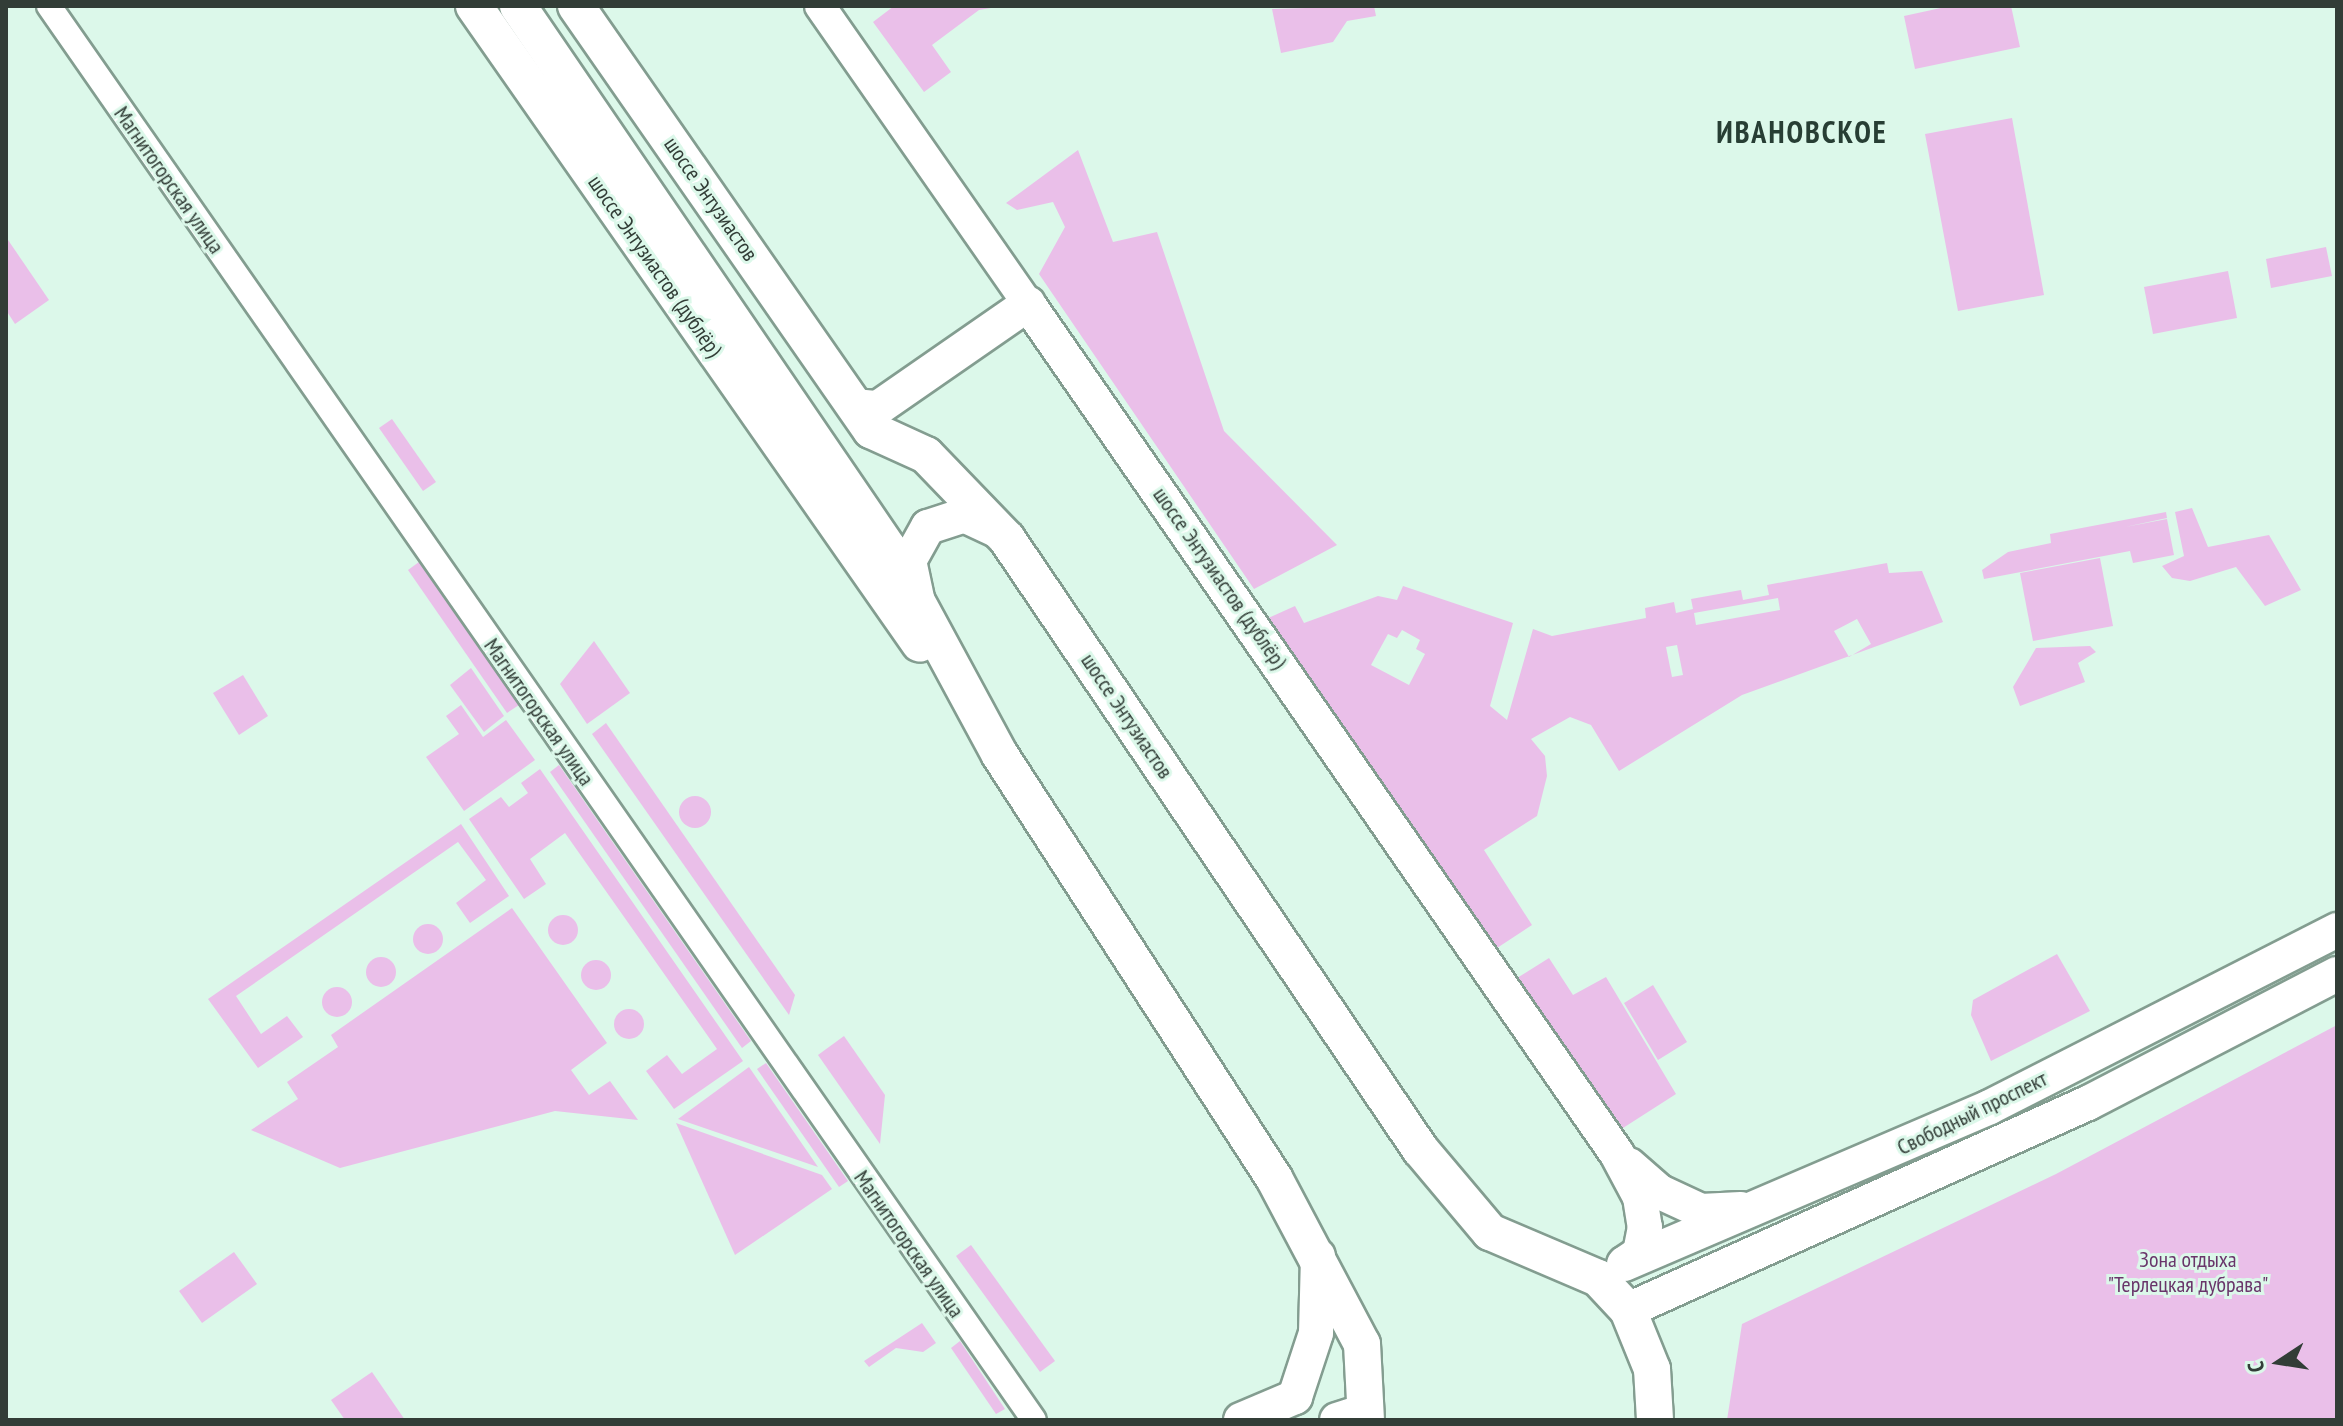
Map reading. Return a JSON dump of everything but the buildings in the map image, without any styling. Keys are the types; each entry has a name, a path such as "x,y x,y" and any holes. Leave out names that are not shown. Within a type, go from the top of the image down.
{"main road":[{"name":"шоссе Энтузиастов (дублёр)","path":"474,6 836,526 1000,755"},
{"path":"518,6 917,598 1000,755 1318,1254 1362,1344 1356,1417"},
{"name":"шоссе Энтузиастов","path":"576,6 868,415 926,455 1007,539 1420,1149 1490,1232 1612,1270 1652,1369 1655,1420"},
{"name":"шоссе Энтузиастов (дублёр)","path":"1028,304 1617,1154 1645,1227 1640,1253 1612,1270"},
{"path":"868,415 1028,304"},
{"path":"917,598 909,574 913,548 939,520 977,517 1007,539"},
{"name":"Свободный проспект","path":"1612,1270 1777,1203 1990,1107 2337,930"},
{"name":"Свободный проспект","path":"1628,1310 2075,1109 2337,974"},
{"name":"шоссе Энтузиастов (дублёр)","path":"1617,1154 1660,1192 1701,1211 1777,1203"},
{"path":"1241,1420 1295,1397 1316,1333 1318,1254"}],"street":[{"name":"Магнитогорская улица","path":"49,6 1020,1409 1034,1420"},
{"name":"шоссе Энтузиастов (дублёр)","path":"820,6 1028,304"}],"green space":[{"path":"894,6 1003,6 979,10 932,45 951,72 924,92 873,22"},
{"path":"1374,6 1376,16 1347,21 1333,42 1281,53 1272,9"},
{"path":"1950,6 2011,6 2020,47 1915,69 1904,16"},
{"path":"2012,118 2044,295 1958,311 1925,134"},
{"path":"1078,150 1113,242 1157,232 1224,431 1337,545 1254,589 1039,274 1065,227 1053,202 1017,210 1006,203"},
{"path":"6,237 49,300 15,324 6,310"},
{"path":"2326,247 2332,276 2271,288 2266,259"},
{"path":"2228,271 2237,318 2153,334 2144,287"},
{"path":"392,419 436,482 423,491 379,428"},
{"path":"2192,508 2208,547 2269,535 2301,590 2265,606 2236,567 2190,581 2172,578 2162,566 2184,556 2175,512"},
{"path":"2166,512 2167,518 2125,527 2167,519 2174,555 2133,563 2130,551 1984,579 1982,570 2008,552 2051,543 2050,534"},
{"path":"2100,558 2113,626 2033,641 2020,573"},
{"path":"419,562 519,705 507,713 408,570"},
{"path":"1887,563 1889,573 1922,571 1943,622 1853,655 1871,644 1857,619 1834,631 1849,656 1742,695 1619,771 1591,725 1570,717 1531,739 1545,756 1547,776 1537,816 1484,850 1532,925 1497,948 1266,619 1295,606 1304,623 1378,596 1397,600 1403,586 1513,623 1490,706 1507,720 1533,629 1552,636 1646,618 1645,608 1674,602 1676,613 1693,609 1691,599 1741,590 1743,600 1769,595 1767,585","holes":["1778,598 1780,610 1696,625 1694,613","1402,630 1420,640 1416,649 1425,654 1409,685 1371,665 1388,634 1397,638","1677,645 1683,675 1672,677 1666,647"]},
{"path":"594,641 630,693 587,724 560,684"},
{"path":"2090,646 2096,652 2078,663 2085,682 2020,706 2013,687 2036,648"},
{"path":"471,668 504,716 484,732 450,685"},
{"path":"243,675 268,716 239,735 213,693"},
{"path":"461,705 483,737 506,720 535,760 464,811 426,757 459,734 446,716"},
{"path":"606,723 795,995 789,1015 592,734"},
{"path":"559,765 751,1041 742,1048 550,772"},
{"path":"540,769 743,1061 674,1109 646,1071 667,1055 682,1074 717,1049 565,833 530,859 546,884 524,899 469,819 501,797 509,807 528,793 521,783"},
{"path":"695,796 706,801 711,812 706,823 695,828 684,823 679,812 684,801"},
{"path":"461,824 509,896 470,923 456,903 486,880 458,842 236,996 261,1034 287,1016 303,1037 258,1068 208,999"},
{"path":"512,908 607,1043 571,1070 589,1095 610,1081 638,1120 555,1111 340,1168 251,1130 298,1099 287,1082 338,1047 331,1035"},
{"path":"563,915 573,920 578,930 573,940 563,945 553,940 548,930 553,920"},
{"path":"428,924 438,929 443,939 438,949 428,954 418,949 413,939 418,929"},
{"path":"2057,954 2090,1011 1991,1061 1971,1015 1973,1000"},
{"path":"381,957 391,962 396,972 391,982 381,987 371,982 366,972 371,962"},
{"path":"1549,958 1573,995 1606,977 1676,1094 1623,1128 1517,978"},
{"path":"596,960 606,965 611,975 606,985 596,990 586,985 581,975 586,965"},
{"path":"1653,985 1687,1042 1658,1060 1624,1003"},
{"path":"337,987 347,992 352,1002 347,1012 337,1017 327,1012 322,1002 327,992"},
{"path":"629,1009 639,1014 644,1024 639,1034 629,1039 619,1034 614,1024 619,1014"},
{"name":"Зона отдыха \"Терлецкая дубрава\"","path":"2337,1025 2337,1420 1727,1420 1742,1324 2056,1174"},
{"path":"844,1036 885,1095 880,1144 818,1055"},
{"path":"766,1063 848,1181 839,1187 757,1069"},
{"path":"749,1067 818,1167 678,1119"},
{"path":"676,1123 822,1175 832,1189 735,1255"},
{"path":"971,1245 1055,1361 1040,1372 956,1256"},
{"path":"234,1252 257,1284 202,1323 179,1291"},
{"path":"922,1323 936,1343 923,1352 896,1348 869,1367 864,1361"},
{"path":"960,1341 1005,1409 996,1414 951,1348"},
{"path":"372,1372 405,1420 345,1420 331,1400"}],"district":[{"name":"ИВАНОВСКОЕ","path":"1802,132"}]}
